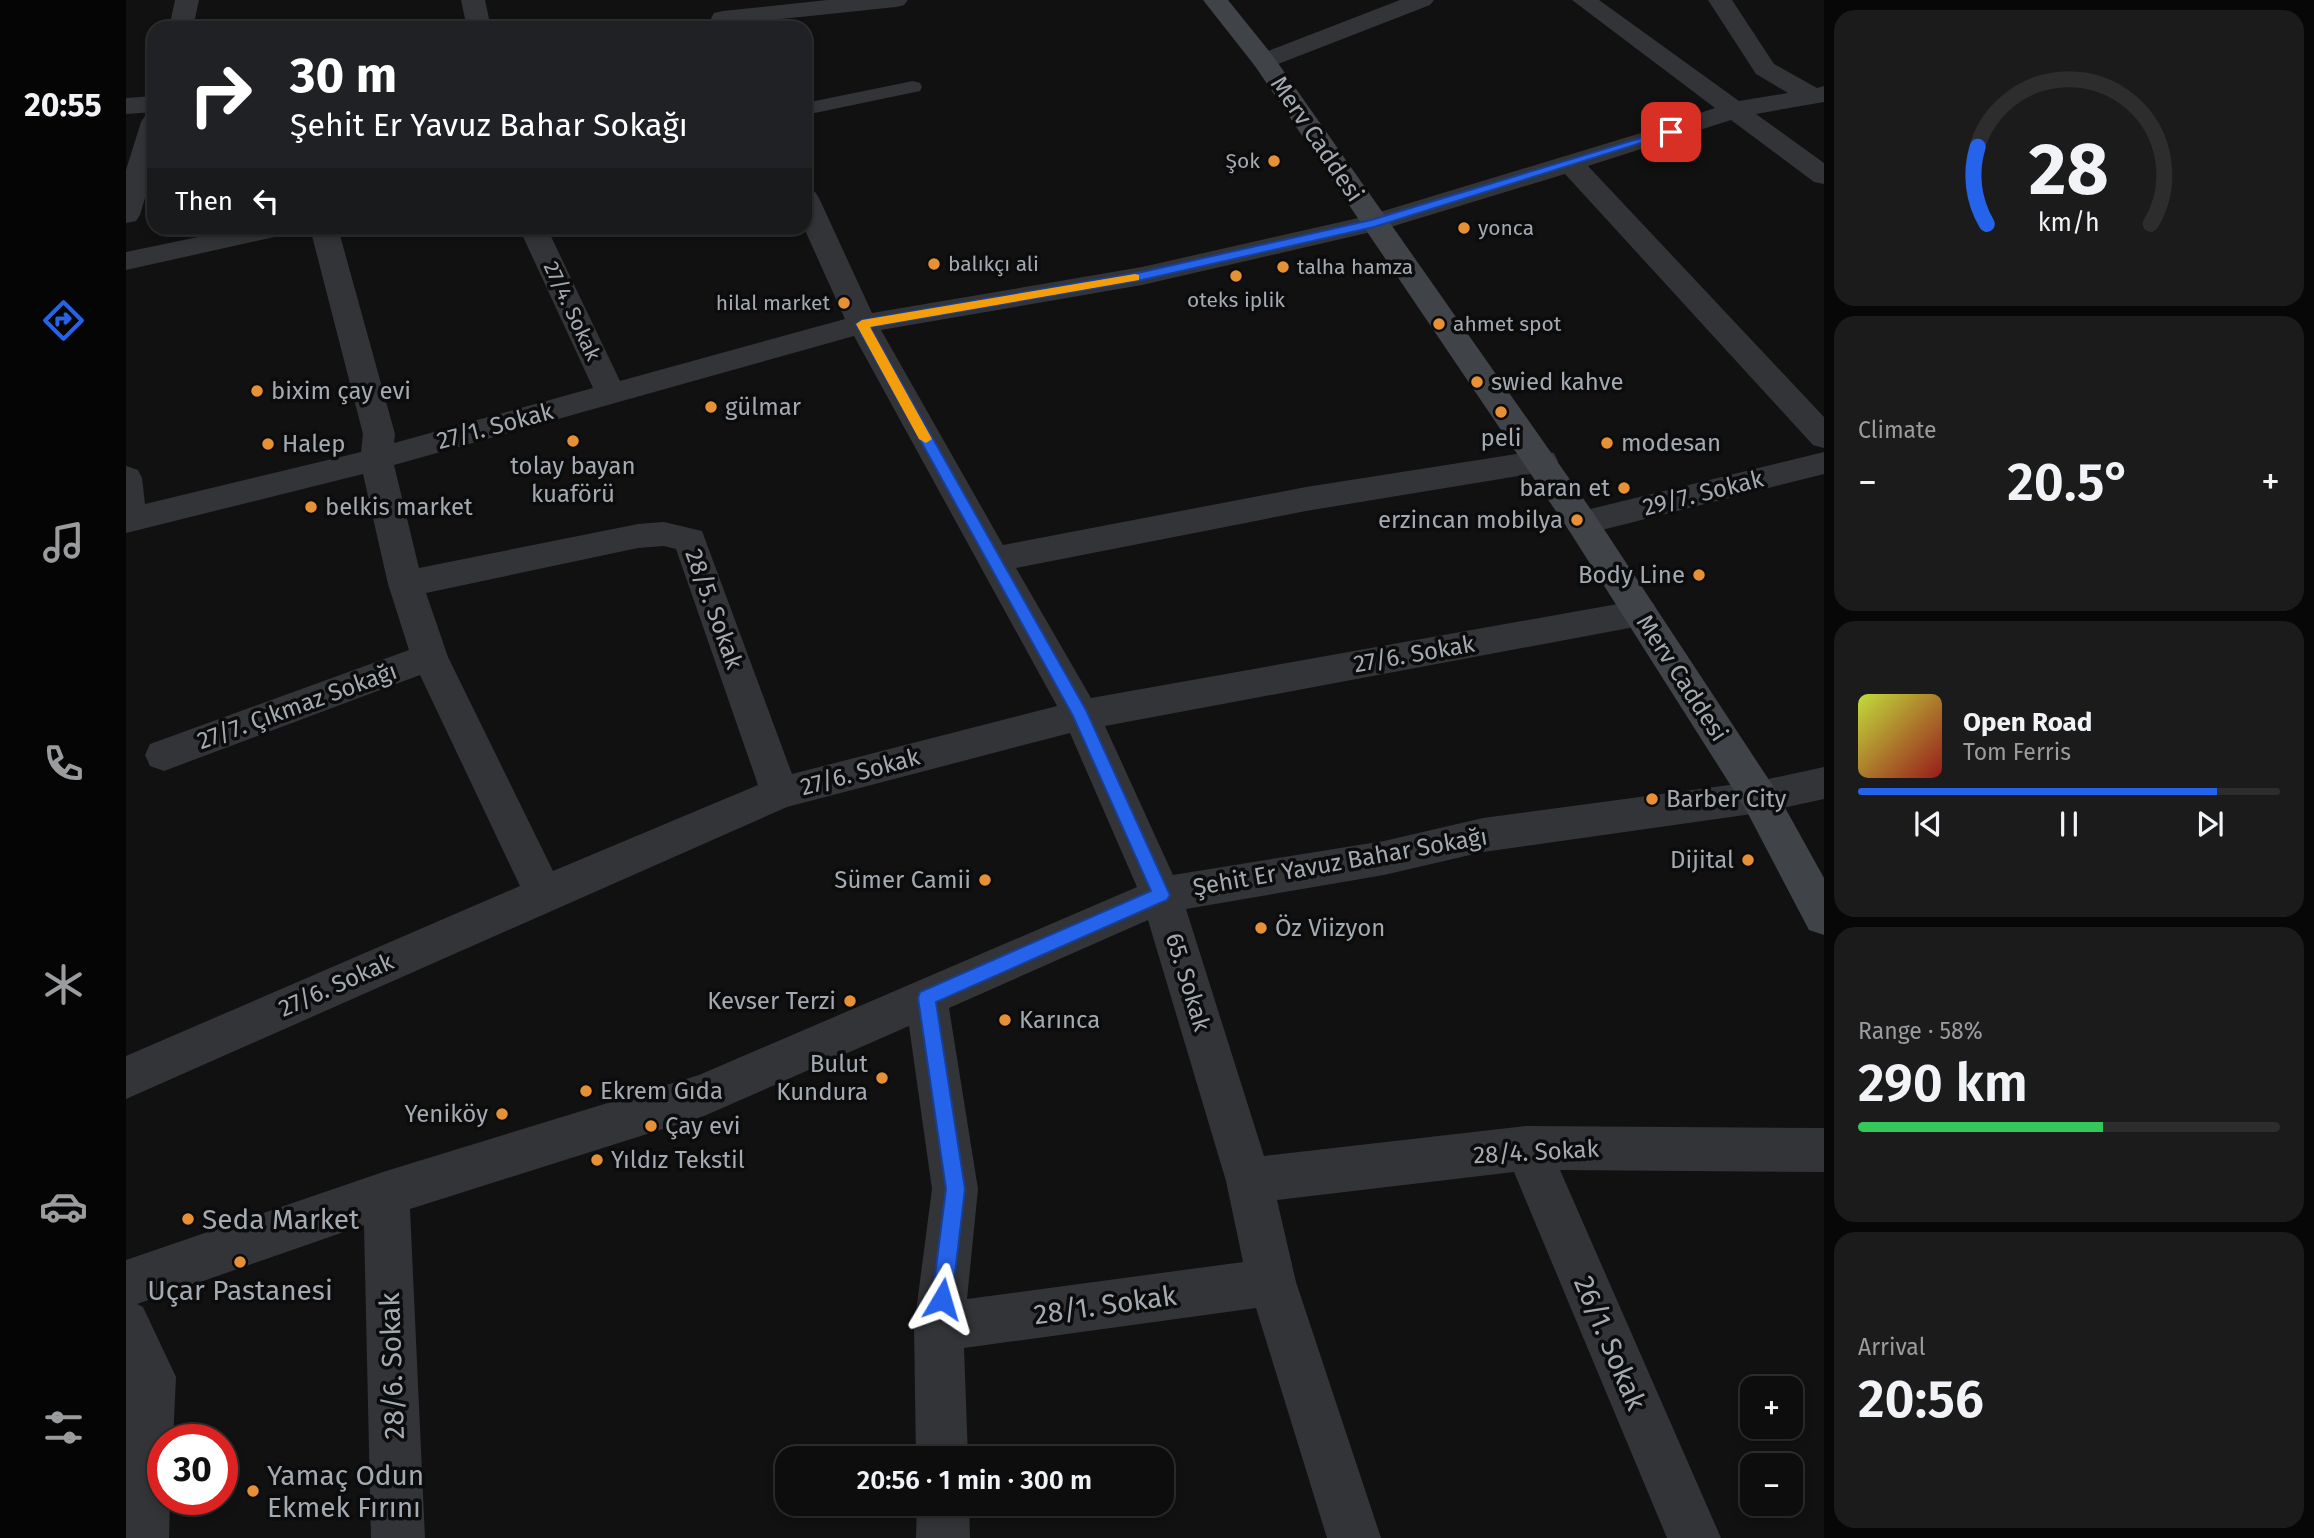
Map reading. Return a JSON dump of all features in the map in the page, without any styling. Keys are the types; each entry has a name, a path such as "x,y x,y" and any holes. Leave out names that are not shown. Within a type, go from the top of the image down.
{"main road":[{"name":"Merv Caddesi","path":"1215,0 1264,61 1374,223 1542,461 1759,796 1824,917"}],"street":[{"path":"182,21 187,0"},
{"path":"473,0 478,21"},
{"path":"722,15 897,0"},
{"path":"1264,61 1422,0"},
{"path":"1584,0 1824,176"},
{"path":"1720,0 1765,69 1818,95"},
{"name":"27/1. Sokak","path":"127,521 376,459 862,324 1142,276 1374,223 1734,110 1818,95"},
{"path":"126,106 147,104"},
{"path":"126,215 147,145"},
{"path":"1570,163 1824,437"},
{"name":"65. Sokak","path":"812,213 862,324 1080,715 1161,895 1249,1181 1272,1282 1354,1538"},
{"path":"126,261 246,235"},
{"path":"326,235 379,434 376,459 405,584 430,657 544,894"},
{"name":"27/4. Sokak","path":"536,235 611,394"},
{"path":"993,560 1306,499 1542,461"},
{"name":"29/7. Sokak","path":"1582,523 1824,463"},
{"path":"126,478 127,521"},
{"name":"28/5. Sokak","path":"405,584 638,536 664,534 690,540 780,793"},
{"name":"27/6. Sokak","path":"126,1078 780,793 1080,715 1640,613"},
{"name":"27/7. Çıkmaz Sokağı","path":"164,755 430,657"},
{"name":"Şehit Er Yavuz Bahar Sokağı","path":"126,1284 386,1194 704,1095 1161,895 1384,858 1483,835 1759,796 1824,783"},
{"path":"926,998 955,1189 939,1327 942,1446"},
{"name":"28/4. Sokak","path":"1249,1181 1527,1149 1824,1150"},
{"name":"26/1. Sokak","path":"1527,1149 1694,1538"},
{"name":"28/6. Sokak","path":"386,1194 398,1538"},
{"name":"28/1. Sokak","path":"939,1327 1272,1282"},
{"path":"126,1324 151,1377 142,1538"},
{"path":"943,1516 943,1538"}],"lane":[{"path":"812,108 913,87"}],"slow traffic":[{"path":"926,439 862,324 1135,277"}],"place":[{"name":"Şok","path":"1274,161"},
{"name":"yonca","path":"1464,228"},
{"name":"balıkçı ali","path":"934,264"},
{"name":"talha hamza","path":"1283,267"},
{"name":"oteks iplik","path":"1236,276"},
{"name":"hilal market","path":"844,303"},
{"name":"ahmet spot","path":"1439,324"},
{"name":"swied kahve","path":"1477,382"},
{"name":"bixim çay evi","path":"257,391"},
{"name":"gülmar","path":"711,407"},
{"name":"peli","path":"1501,412"},
{"name":"tolay bayan kuaförü","path":"573,441"},
{"name":"modesan","path":"1607,443"},
{"name":"Halep","path":"268,444"},
{"name":"baran et","path":"1624,488"},
{"name":"belkis market","path":"311,507"},
{"name":"erzincan mobilya","path":"1577,520"},
{"name":"Body Line","path":"1699,575"},
{"name":"Barber City","path":"1652,799"},
{"name":"Dijital","path":"1748,860"},
{"name":"Sümer Camii","path":"985,880"},
{"name":"Öz Viizyon","path":"1261,928"},
{"name":"Kevser Terzi","path":"850,1001"},
{"name":"Karınca","path":"1005,1020"},
{"name":"Bulut Kundura","path":"882,1078"},
{"name":"Ekrem Gıda","path":"586,1091"},
{"name":"Yeniköy","path":"502,1114"},
{"name":"Çay evi","path":"651,1126"},
{"name":"Yıldız Tekstil","path":"597,1160"},
{"name":"Seda Market","path":"188,1219"},
{"name":"Uçar Pastanesi","path":"240,1262"},
{"name":"Yamaç Odun Ekmek Fırını","path":"253,1491"}],"route":[{"path":"942,1299 955,1189 926,998 1161,895 1080,715 862,324 1142,276 1374,223 1671,132"}]}
